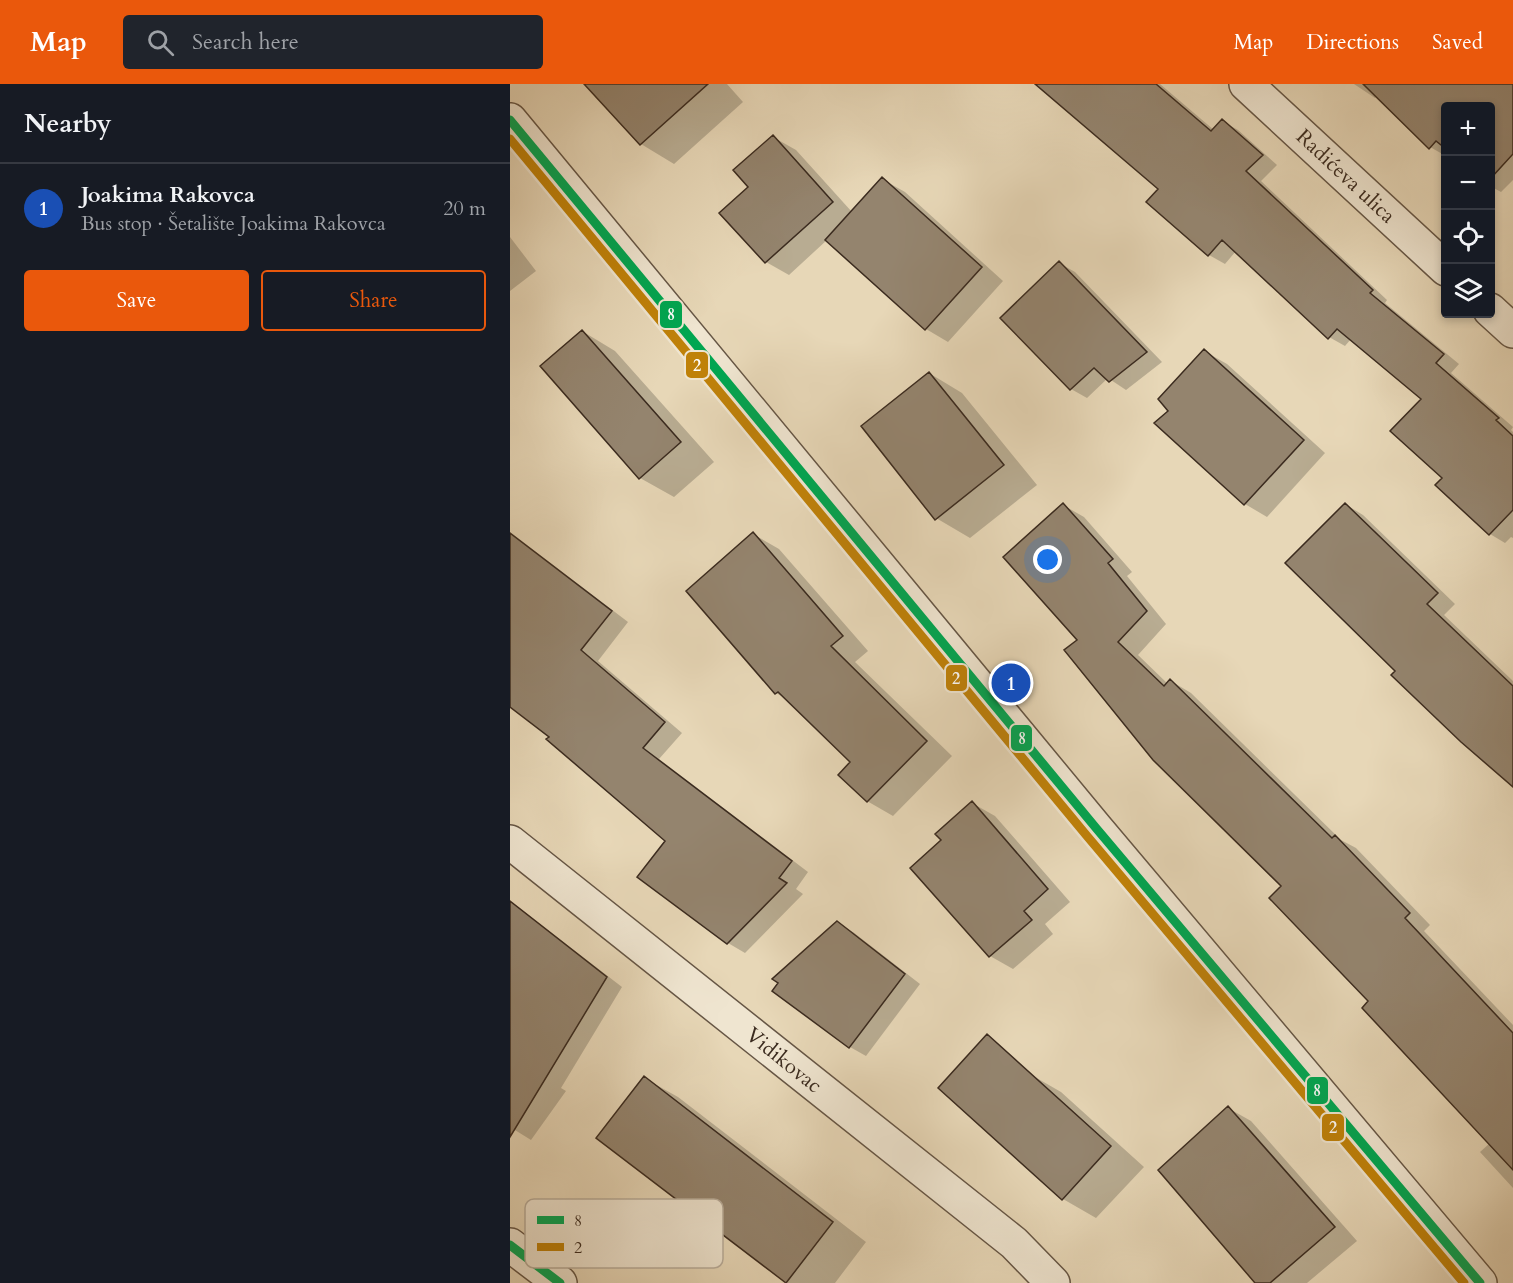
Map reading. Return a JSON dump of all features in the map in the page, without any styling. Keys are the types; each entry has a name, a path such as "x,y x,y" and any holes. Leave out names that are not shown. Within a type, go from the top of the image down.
{"street":[{"name":"Radićeva ulica","path":"1246,84 1441,264"},
{"path":"510,120 1096,828 1480,1283"},
{"path":"1495,314 1513,331"},
{"name":"Vidikovac","path":"510,842 1014,1243 1053,1283"},
{"path":"510,1245 525,1256"},
{"path":"540,1268 560,1283"}],"building":[{"path":"584,84 708,84 640,145"},
{"path":"1035,84 1156,84 1211,131 1222,119 1263,155 1246,171 1373,290 1370,293 1444,354 1436,363 1499,418 1496,420 1513,436 1513,510 1489,535 1435,485 1442,478 1390,431 1421,399 1337,329 1328,339 1222,240 1208,256 1146,202 1158,189"},
{"path":"1363,84 1513,84 1513,154 1495,174 1495,102 1441,102 1441,145 1436,141 1429,149"},
{"path":"773,135 833,202 765,263 719,213 748,187 733,170"},
{"path":"882,177 982,267 925,330 825,240"},
{"path":"1059,261 1147,352 1109,382 1094,368 1070,390 1000,318"},
{"path":"582,330 681,442 639,479 540,366"},
{"path":"1204,349 1304,440 1244,505 1154,423 1168,411 1158,399"},
{"path":"929,372 1004,465 935,520 861,426"},
{"path":"1063,503 1113,559 1108,563 1147,611 1118,642 1164,686 1170,679 1332,838 1335,835 1410,913 1405,918 1513,1033 1513,1170 1362,1008 1368,1001 1269,898 1281,886 1153,760 1064,650 1077,640 1003,557"},
{"path":"1345,503 1438,593 1427,604 1513,686 1513,787 1461,742 1391,675 1395,671 1285,563"},
{"path":"753,532 843,636 831,646 927,741 867,802 838,775 850,762 778,692 775,694 686,591"},
{"path":"510,533 612,611 581,650 665,722 643,748 792,861 779,878 787,883 727,944 637,877 665,841 546,739 549,737 510,707"},
{"path":"972,801 1048,889 1024,911 1032,920 989,957 910,868 941,840 935,834"},
{"path":"510,901 607,977 510,1137"},
{"path":"837,921 905,974 849,1048 772,991 778,983 772,979"},
{"path":"987,1034 1111,1146 1062,1200 938,1088"},
{"path":"644,1076 833,1222 786,1283 723,1235 723,1199 676,1199 596,1138"},
{"path":"1228,1106 1335,1227 1270,1283 1255,1283 1158,1170"}],"transit line":[{"name":"8","path":"510,120 1096,828 1480,1283"},
{"name":"2","path":"510,139 1087,836 1464,1283"},
{"name":"8","path":"510,1245 525,1256"},
{"name":"8","path":"540,1268 560,1283"}],"place":[{"name":"Joakima Rakovca","path":"1011,683"}]}
